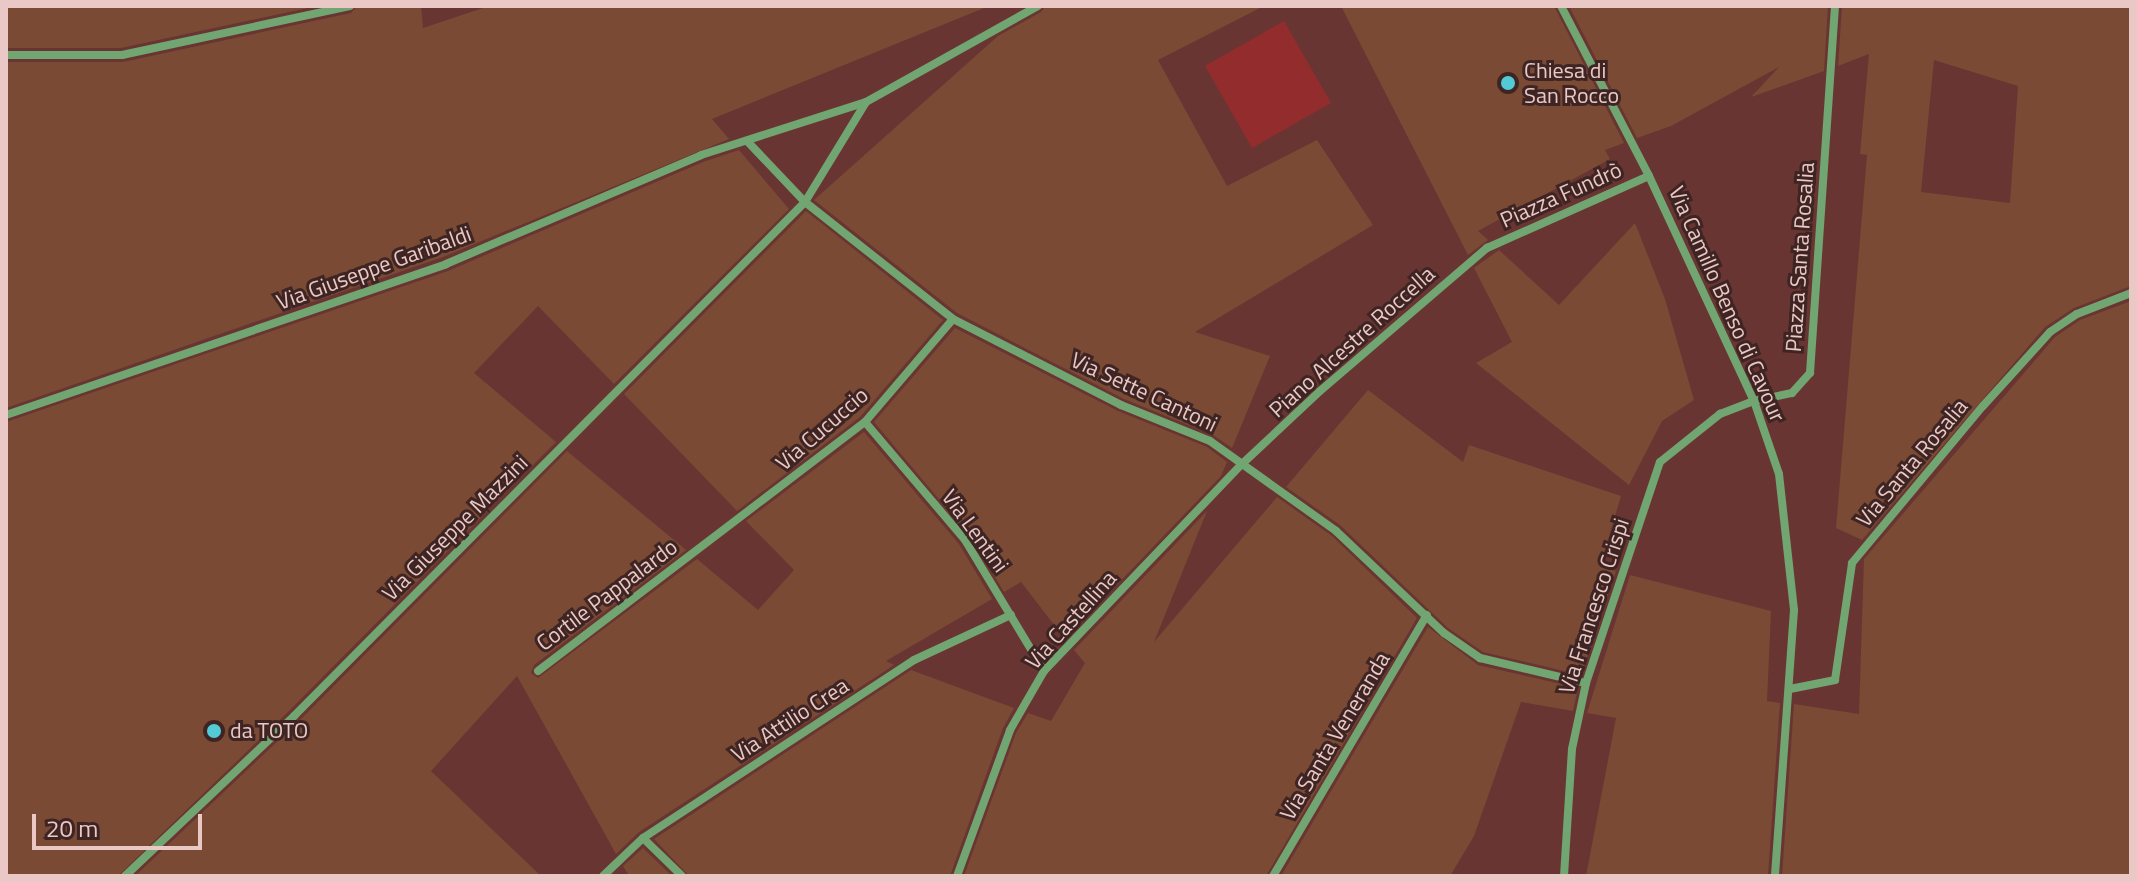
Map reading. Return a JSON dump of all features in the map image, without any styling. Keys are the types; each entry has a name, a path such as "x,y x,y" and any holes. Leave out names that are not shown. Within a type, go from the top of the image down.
{"street":[{"path":"6,55 122,55 350,6"},
{"name":"Via Giuseppe Garibaldi","path":"6,415 446,264 701,155 866,102 1038,6"},
{"name":"Via Camillo Benso di Cavour","path":"1561,6 1649,176 1754,401 1779,474 1794,610 1775,876"},
{"name":"Piazza Santa Rosalia","path":"1754,401 1792,393 1810,373 1835,6"},
{"name":"Via Giuseppe Mazzini","path":"125,876 294,716 805,202 866,102"},
{"name":"Via Sette Cantoni","path":"748,142 805,202 953,319 1121,405 1210,441 1336,531 1444,633 1480,658 1586,683"},
{"name":"Piazza Fundrò","path":"1487,248 1649,176"},
{"name":"Piano Alcestre Roccella","path":"1242,464 1320,391 1487,248"},
{"name":"Via Santa Rosalia","path":"1790,689 1835,680 1852,563 1983,406 2050,332 2077,314 2131,293"},
{"name":"Via Cucuccio","path":"698,548 748,514 865,422 953,319"},
{"name":"Via Francesco Crispi","path":"1564,876 1572,749 1586,683 1660,462 1720,414 1754,401"},
{"name":"Via Lentini","path":"865,422 965,540 1044,671"},
{"name":"Via Castellina","path":"957,876 1010,730 1044,671 1242,464"},
{"name":"Cortile Pappalardo","path":"538,671 698,548"},
{"name":"Via Attilio Crea","path":"603,876 643,838 914,660 1011,615"},
{"name":"Via Santa Veneranda","path":"1273,876 1427,615"},
{"path":"643,838 682,876"}],"shaded area":[{"path":"1284,21 1331,103 1252,148 1205,66"}],"building":[{"path":"6,6 317,6 121,48 6,48"},
{"path":"357,6 421,6 423,28 489,6 984,8 712,119 729,139 443,257 6,408 6,62 123,62 351,13"},
{"path":"1045,6 1264,6 1158,60 1227,186 1317,140 1373,225 1195,332 1270,356 1232,448 1213,435 1124,399 957,313 814,200 998,36 1041,12"},
{"path":"1341,6 1554,6 1624,143 1605,150 1610,159 1478,231 1488,240 1468,255"},
{"path":"1569,6 1828,6 1824,71 1751,97 1779,67 1671,126 1637,138"},
{"path":"1842,6 2131,6 2131,286 2074,308 2045,327 1862,540 1836,528 1867,155 1860,154 1869,54 1838,66","holes":["1934,60 2018,86 2010,203 1921,192"]},
{"path":"739,150 789,209 614,384 538,306 474,373 556,442 289,711 118,876 6,876 6,422 448,271 703,162"},
{"path":"806,211 943,320 860,417 737,511 624,394"},
{"path":"1635,223 1665,299 1694,400 1662,421 1629,485 1476,363 1512,342 1474,268 1499,250 1559,305"},
{"path":"2131,301 2131,876 1782,876 1794,704 1859,714 1864,559 2055,337 2080,320"},
{"path":"955,328 1118,411 1207,447 1227,462 1221,476 1065,639 1021,582 1004,592 970,536 874,422"},
{"path":"1368,390 1463,462 1469,445 1621,496 1600,567 1616,571 1581,675 1483,652 1448,628 1340,525 1286,487"},
{"path":"864,432 959,544 992,599 886,661 894,665 639,832 616,854 517,676 431,771 541,876 135,876 299,721 567,451 686,550 534,665 531,673 538,678 697,559 758,610 794,570 746,521"},
{"path":"1277,497 1332,536 1417,618 1266,876 964,876 1016,733 1028,713 1051,721 1085,663 1074,650 1207,511 1154,642"},
{"path":"1630,575 1771,611 1767,701 1780,703 1768,876 1586,876 1616,718 1587,713"},
{"path":"1428,627 1478,665 1578,688 1573,711 1521,702 1474,836 1450,876 1281,876"},
{"path":"911,670 1014,708 1003,728 950,876 689,876 654,839"},
{"path":"643,848 672,876 629,876 623,866"}],"place":[{"name":"Chiesa di San Rocco","path":"1508,83"},
{"name":"da TOTO","path":"214,731"}]}
